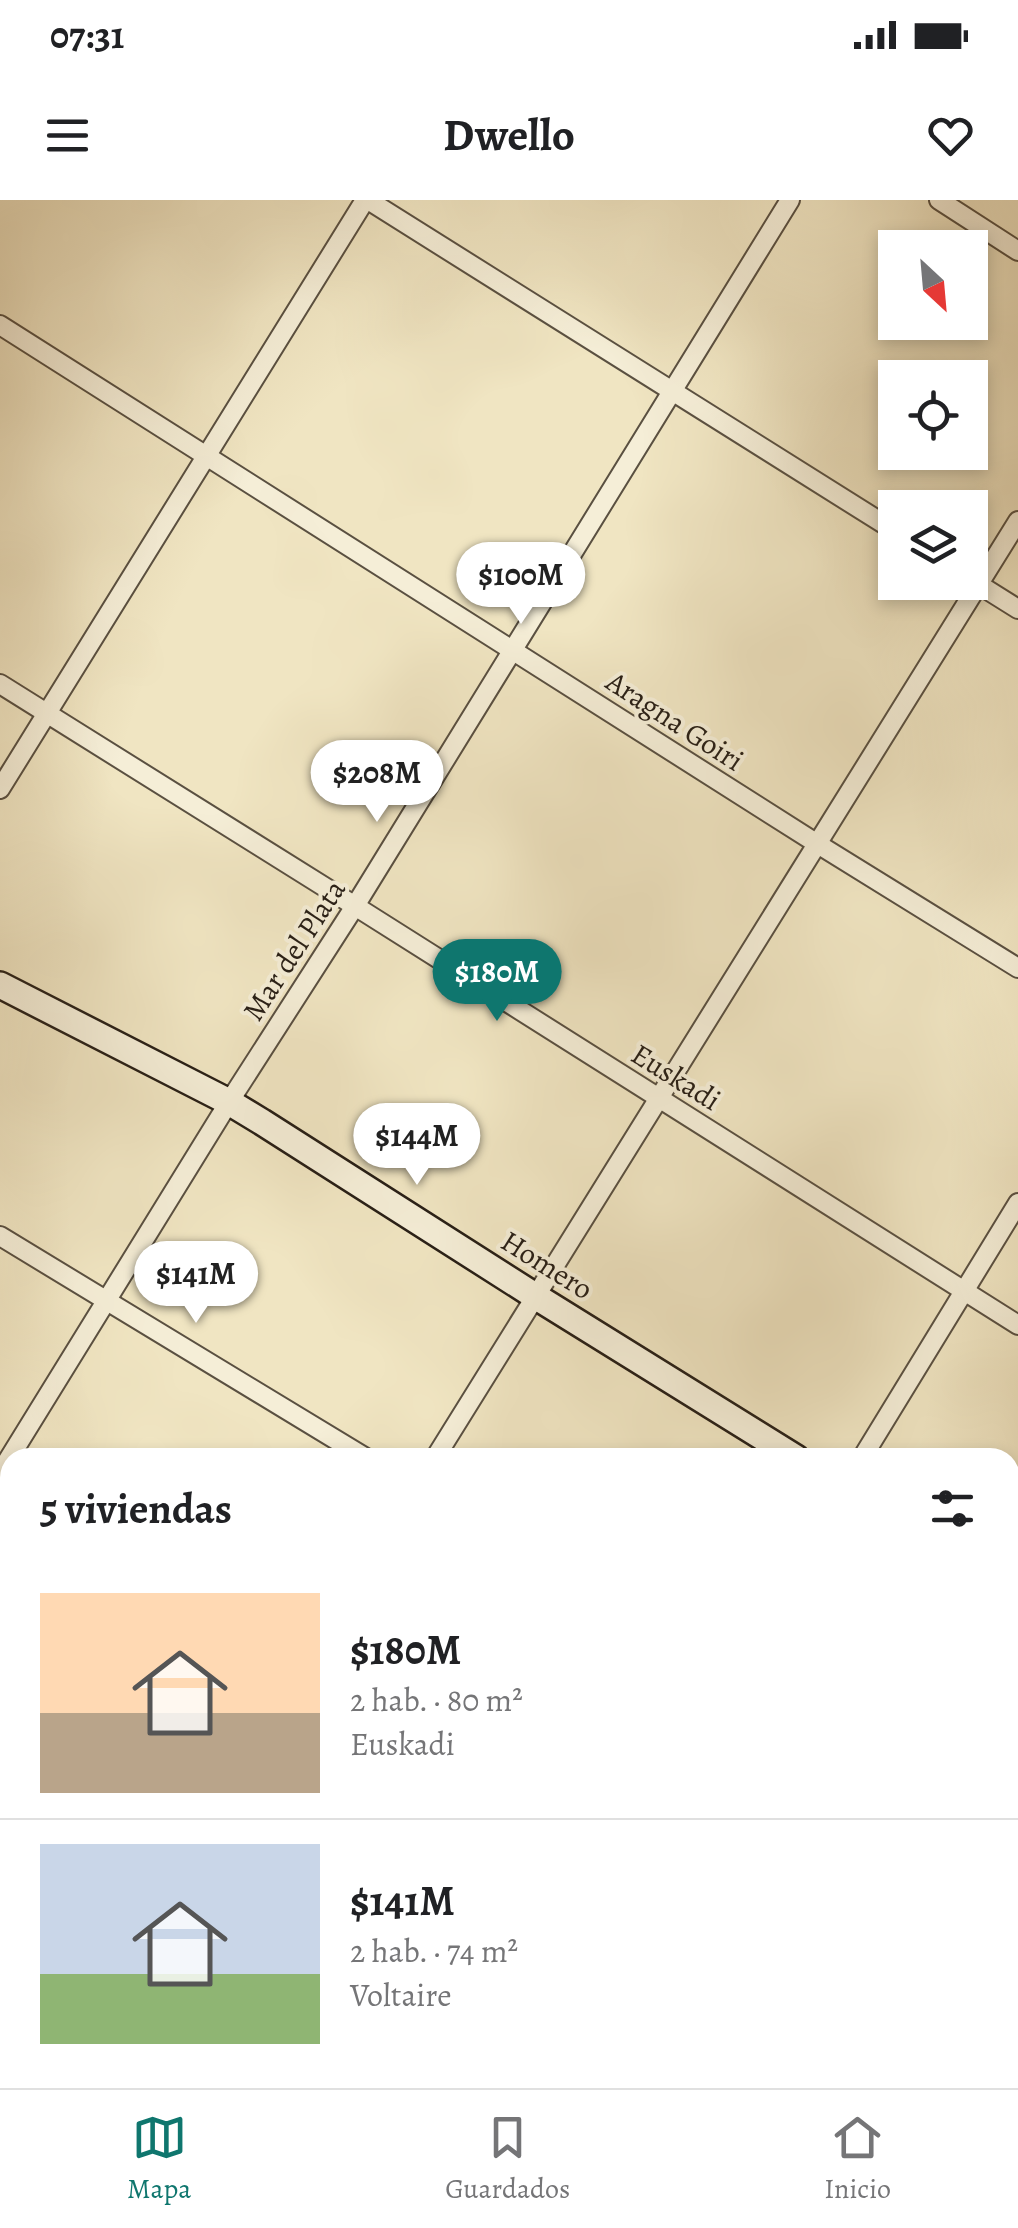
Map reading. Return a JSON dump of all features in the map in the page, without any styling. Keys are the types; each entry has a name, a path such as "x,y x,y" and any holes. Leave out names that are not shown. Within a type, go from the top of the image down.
{"main road":[{"name":"Homero","path":"0,985 229,1102 780,1448"}],"street":[{"path":"0,789 366,200 878,521"},
{"name":"Mar del Plata","path":"16,1448 790,200"},
{"path":"939,200 1018,251"},
{"name":"Aragna Goiri","path":"0,325 816,844 1018,968"},
{"path":"988,562 1018,521"},
{"path":"988,590 1018,609"},
{"path":"441,1448 963,600"},
{"name":"Euskadi","path":"0,684 1018,1326"},
{"path":"868,1448 1018,1203"},
{"path":"0,1236 350,1448"}]}
